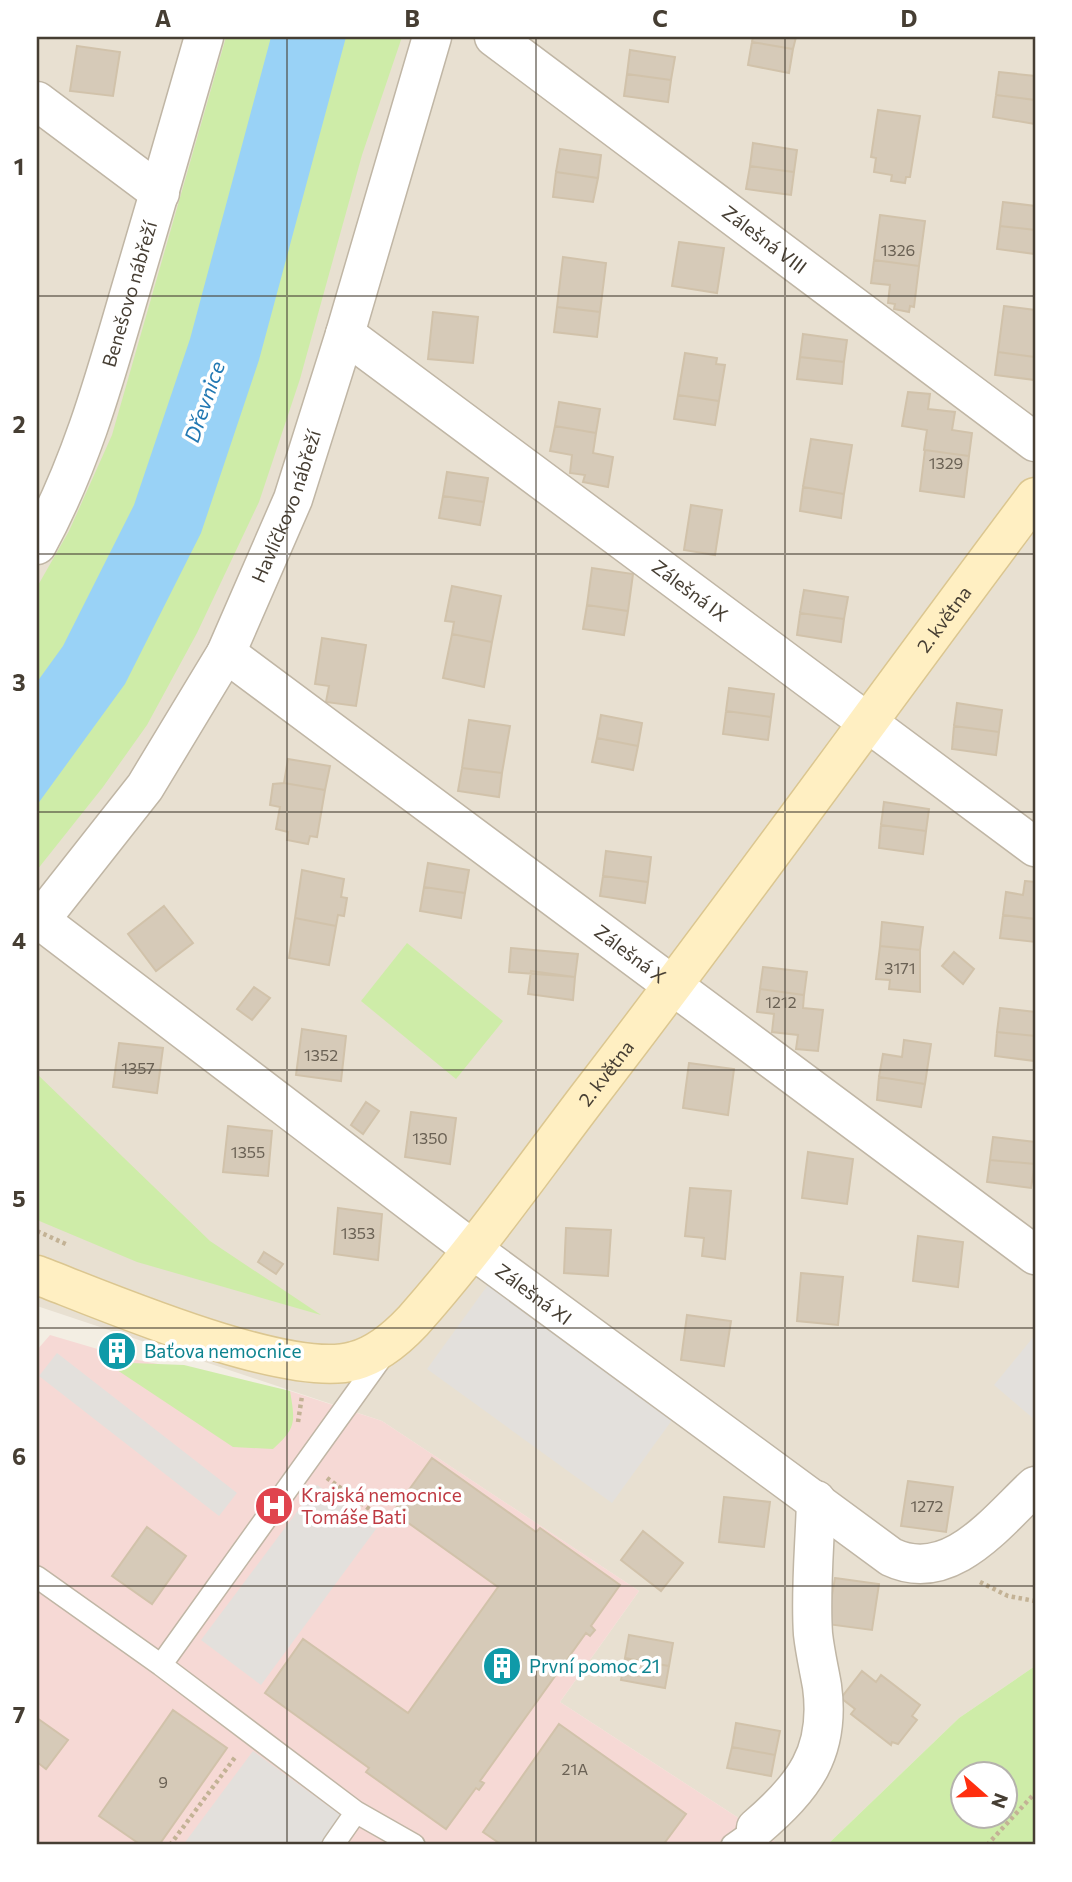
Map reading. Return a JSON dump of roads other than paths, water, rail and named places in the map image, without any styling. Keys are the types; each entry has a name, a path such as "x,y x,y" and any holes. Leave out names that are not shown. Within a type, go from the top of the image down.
{"street":[{"name":"Benešovo nábřeží","path":"43,521 83,446 106,377 204,37"},
{"name":"Havlíčkovo nábřeží","path":"39,923 145,787 226,653 293,499 345,334 432,37"},
{"name":"Zálešná VIII","path":"494,37 1035,442"},
{"path":"37,101 160,193"},
{"name":"Zálešná IX","path":"345,334 1035,847"},
{"name":"2. května","path":"37,1275 143,1315 256,1352 299,1363 327,1365 355,1361 395,1339 472,1248 675,985 867,721 1035,497"},
{"name":"Zálešná X","path":"226,653 1035,1255"},
{"name":"Zálešná XI","path":"39,923 472,1248 891,1557 915,1563 938,1563 967,1549 1035,1486"},
{"path":"744,1836 804,1780 819,1749 823,1731 822,1687 813,1632 816,1500"}],"lane":[{"path":"162,1665 395,1339"},
{"path":"37,1577 162,1665 356,1812 414,1845"},
{"path":"333,1845 356,1812"}],"water":[{"name":"Dřevnice","path":"271,37 346,37 259,360 201,533 125,684 37,805 37,682 63,646 134,505 190,339"}],"place":[{"name":"Baťova nemocnice","path":"117,1351"},
{"name":"Krajská nemocnice Tomáše Bati","path":"274,1506"},
{"name":"První pomoc 21","path":"502,1666"}]}
